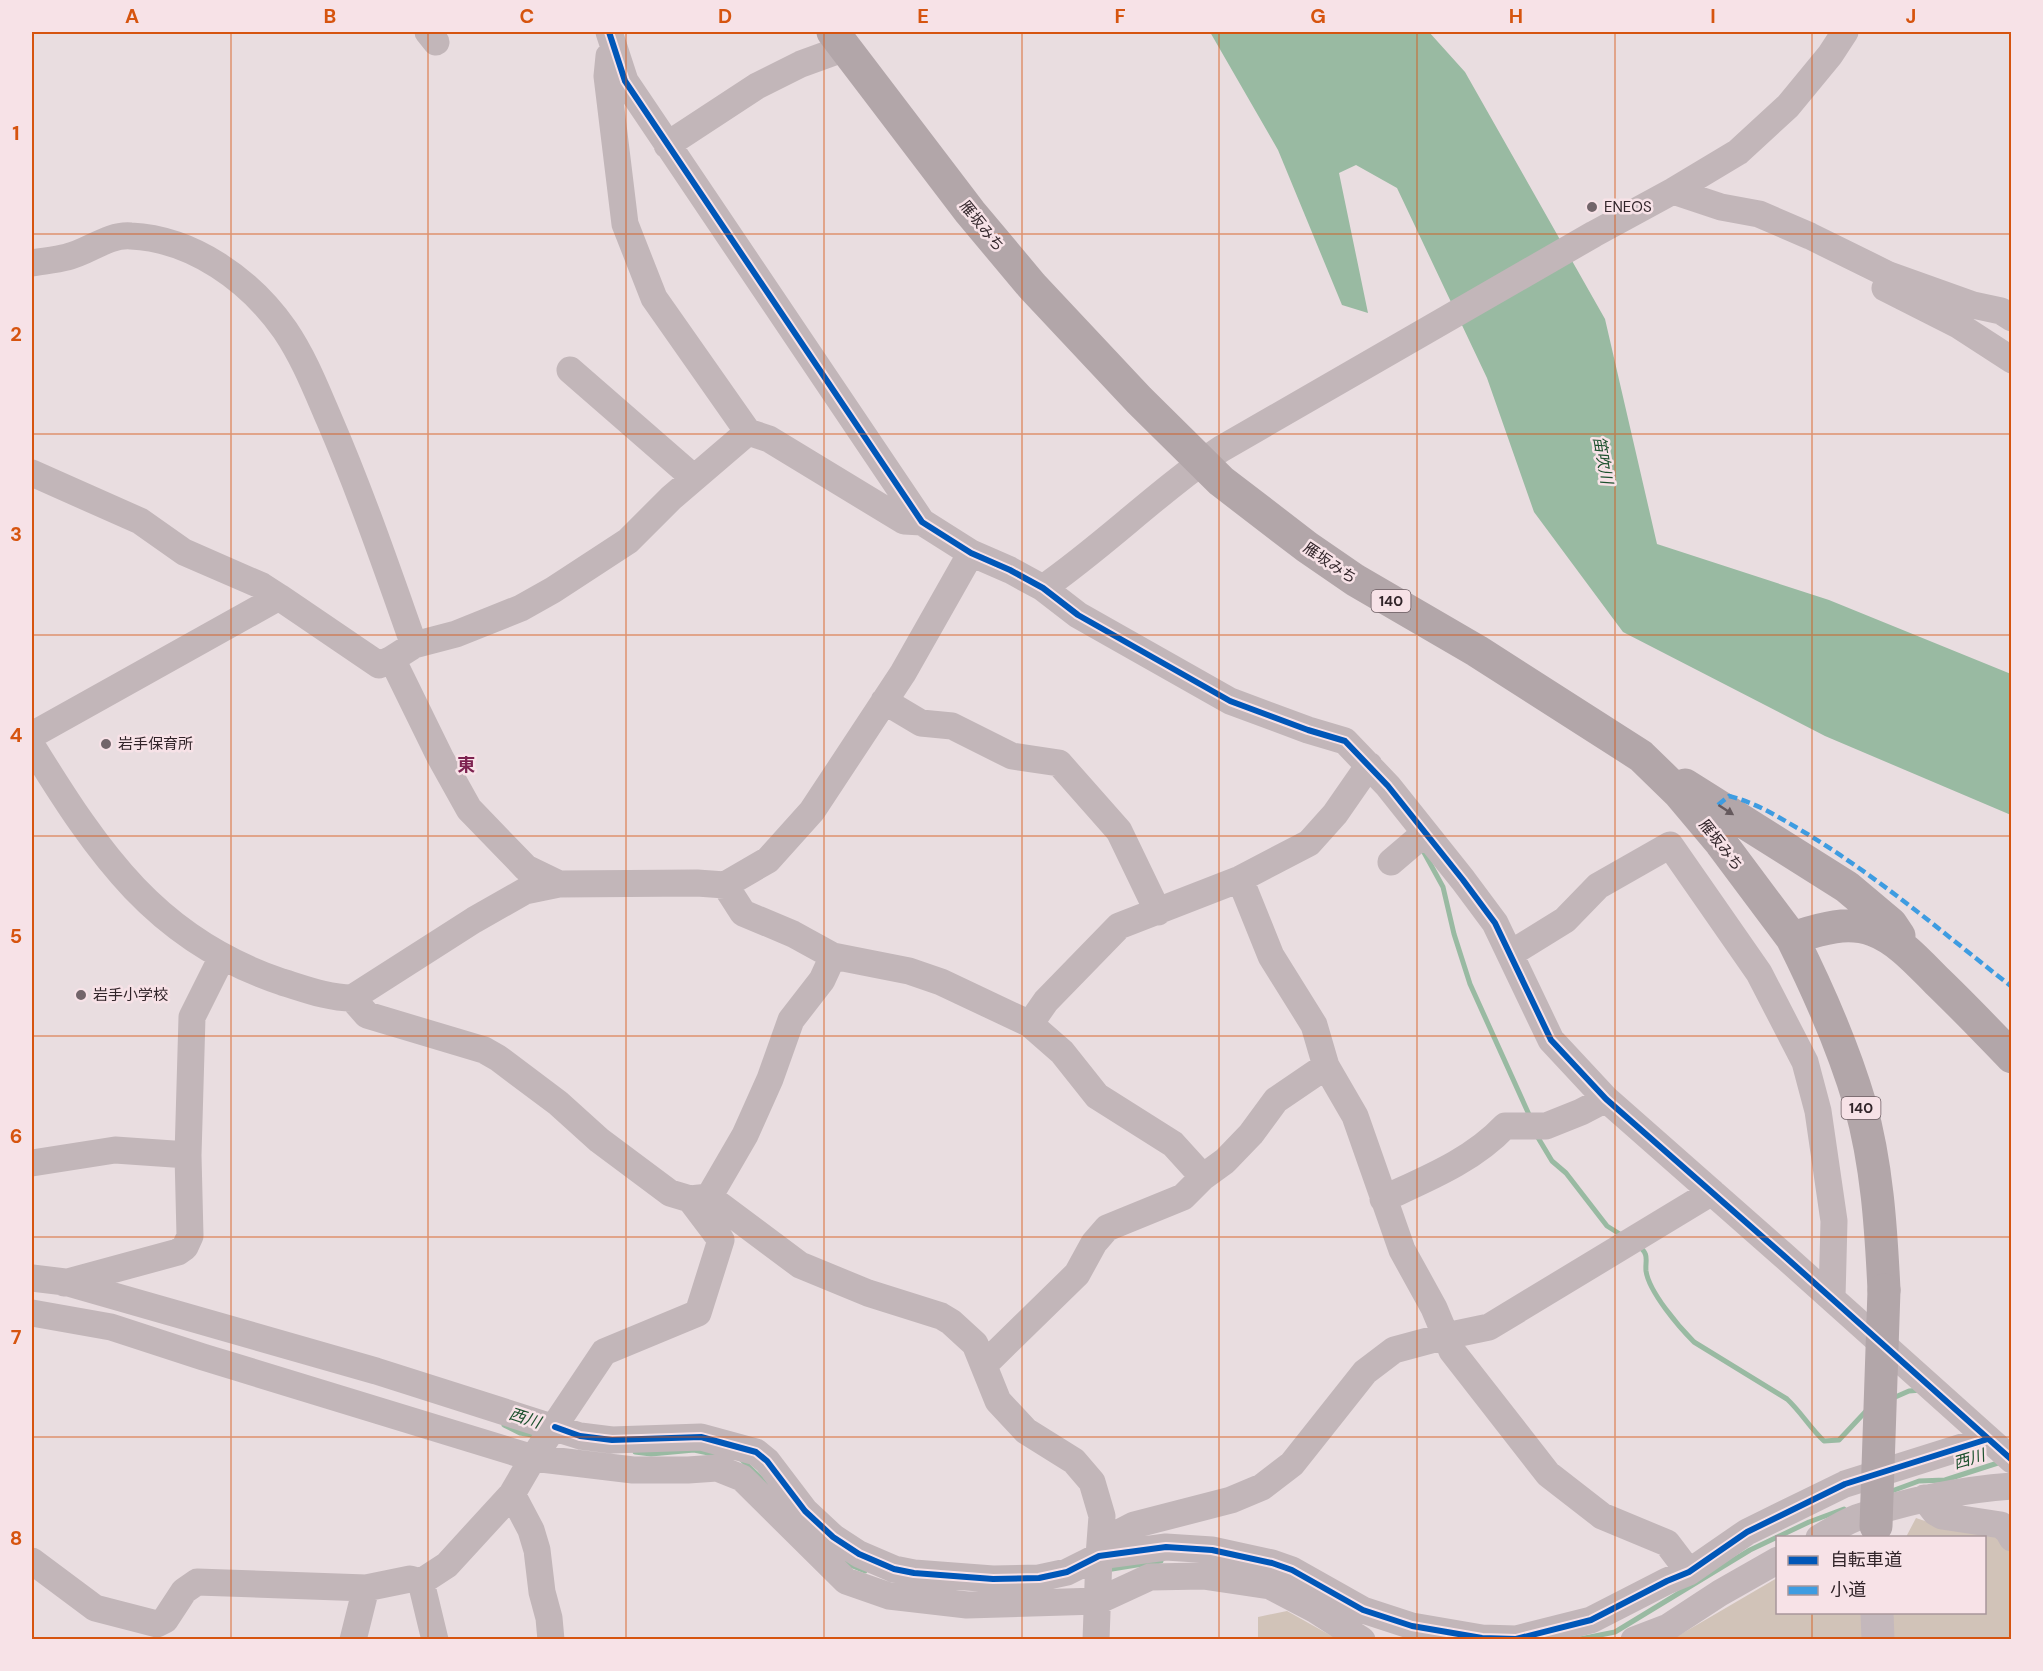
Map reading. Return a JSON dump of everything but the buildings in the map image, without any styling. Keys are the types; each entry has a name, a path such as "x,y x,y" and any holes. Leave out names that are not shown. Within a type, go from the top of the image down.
{"highway":[{"name":"雁坂みち","path":"839,40 970,212 1032,286 1139,400 1211,455 1261,513 1336,567 1507,670 1641,756 1693,809 1792,938"},
{"path":"1641,756 1847,887 1891,924 1912,956"},
{"path":"1792,938 1826,928 1847,925 1872,929 1912,956 2012,1057"},
{"name":"140","path":"1792,938 1818,988 1838,1037 1860,1106 1873,1165 1881,1227 1884,1290 1876,1536"}],"street":[{"path":"1043,588 1068,571 1184,474 1211,455 1738,152 1788,106 1830,55 1845,32"},
{"path":"610,34 625,81 922,522 971,554 1010,570 1043,588 1078,615 1230,701 1345,741 1369,765 1425,832 1495,923 1551,1040 1606,1099 2002,1448"},
{"path":"610,34 607,76 625,224 654,298 748,432 769,439 904,521 922,522"},
{"path":"667,145 757,86 801,64 839,40"},
{"path":"1673,191 1723,207 1759,214 1889,275 1973,305 2001,311 2012,318"},
{"path":"1723,207 1774,237 1849,270 1958,326 2012,360"},
{"path":"32,263 69,257 102,242 128,235 152,238 181,247 216,263 249,288 284,329 305,364 351,471 403,652 440,756 469,809 526,868 559,884"},
{"path":"570,370 694,478"},
{"path":"32,473 140,521 184,552 262,586 379,665 403,652 521,608 554,590 628,541 671,498 748,432"},
{"path":"32,746 63,797 119,872 161,916 222,957 259,974 335,998 352,998 474,920 525,891 559,884 725,885 768,860 812,811 903,673 971,554"},
{"path":"32,735 279,597"},
{"path":"884,701 921,723 952,726 1012,756 1059,763 1119,831 1158,912"},
{"path":"1030,1024 1046,1000 1119,926 1240,879 1309,843 1335,814 1369,765"},
{"path":"1391,862 1425,832"},
{"path":"1510,954 1564,920 1598,886 1670,845 1760,973 1805,1062 1818,1111 1834,1221 1832,1298"},
{"path":"1240,879 1271,956 1314,1025 1326,1066 1355,1116 1402,1250 1434,1308 1452,1351 1548,1474 1602,1516 1667,1543 1689,1572"},
{"path":"725,885 743,913 792,934 833,956 909,971 941,982 1030,1024 1062,1052 1097,1096 1173,1144 1203,1177"},
{"path":"700,1198 745,1135 770,1079 791,1020 822,980 833,956"},
{"path":"32,1312 64,1282 178,1252 190,1236 188,1155 192,1017 222,957"},
{"path":"352,998 367,1015 484,1050 498,1058 558,1103 599,1140 670,1193 700,1198 800,1265 868,1293 941,1316 951,1322 975,1344 998,1401 1026,1431 1074,1461 1092,1482 1102,1516 1096,1640"},
{"path":"984,1365 1077,1274 1094,1244 1107,1228 1183,1197 1203,1177 1225,1161 1251,1134 1276,1100 1326,1066"},
{"path":"1383,1199 1443,1171 1490,1142 1505,1126 1546,1126 1606,1099"},
{"path":"32,1163 115,1150 188,1155"},
{"path":"32,1278 64,1282 376,1371 579,1436 612,1440 701,1437 756,1452 767,1461 804,1511 832,1537 859,1554 894,1569 914,1573 993,1579 1039,1578 1067,1572 1134,1526 1231,1500 1262,1487 1292,1464 1365,1372 1394,1350 1489,1327 1712,1192"},
{"path":"34,1570 95,1608 157,1624 165,1620 184,1591 197,1582 366,1588 410,1579 421,1582 447,1564 512,1494 533,1458 604,1352 698,1313 721,1240 700,1198"},
{"path":"32,1312 111,1327 533,1458 633,1470 717,1468 742,1478 846,1581 889,1596 967,1605 1098,1601 1150,1577 1203,1576 1270,1586 1314,1609 1362,1640"},
{"path":"1100,1549 1166,1547 1212,1550 1272,1563 1292,1570 1363,1610 1411,1633 1516,1639 1591,1620 1689,1572 1747,1532 1845,1484 2002,1448"},
{"path":"1823,1536 1854,1519 1924,1498 2012,1486"},
{"path":"512,1494 531,1530 537,1550 551,1640"},
{"path":"1924,1498 1935,1512 2001,1525 2012,1538"},
{"path":"1634,1640 1668,1627 1720,1593 1776,1561"},
{"path":"421,1582 435,1640"},
{"path":"353,1640 366,1588"}],"shaded area":[{"path":"1916,1518 1934,1524 2011,1535 2011,1639 1671,1640 1776,1579 1776,1614 1986,1614 1986,1536 1907,1536"},
{"path":"1287,1611 1337,1639 1258,1640 1258,1617"}],"water":[{"name":"笛吹川","path":"1210,32 1429,32 1465,72 1605,319 1657,544 1829,600 2011,674 2011,815 1825,736 1623,632 1534,512 1487,378 1397,188 1356,165 1339,173 1368,313 1342,305 1278,150"}],"waterway":[{"path":"1421,847 1443,887 1454,934 1470,984 1531,1119"},
{"path":"1537,1136 1552,1161 1566,1173 1607,1226 1623,1236"},
{"path":"1638,1246 1646,1255 1646,1271 1653,1289 1688,1336 1694,1342 1787,1399 1824,1441 1839,1440 1868,1409"},
{"path":"1893,1398 1909,1391 1921,1390"},
{"name":"西川","path":"504,1425 520,1433 538,1436"},
{"name":"西川","path":"635,1452 651,1454 694,1450 718,1455"},
{"name":"西川","path":"742,1460 772,1489"},
{"name":"西川","path":"1889,1492 1919,1481 1945,1480 2001,1462"},
{"name":"西川","path":"1780,1536 1844,1509"},
{"name":"西川","path":"1575,1640 1615,1632 1750,1550 1776,1538"},
{"name":"西川","path":"1106,1570 1161,1561"},
{"name":"西川","path":"843,1562 865,1571"}],"tunnel":[{"path":"1877,1614 1878,1640"}],"marked path":[{"path":"1718,805 1729,796 1748,802 1827,846 1881,884 2012,987"}],"cycle path":[{"path":"609,32 625,81 922,522 971,553 1043,588 1078,615 1230,701 1345,741 1388,786 1495,923 1551,1040 1606,1099 2012,1460"},
{"path":"555,1427 580,1436 612,1440 701,1437 756,1452 767,1461 805,1511 833,1537 859,1554 894,1569 914,1573 993,1579 1039,1578 1067,1572 1099,1556 1166,1547 1212,1550 1272,1563 1292,1570 1363,1610 1412,1626 1482,1638 1516,1639 1591,1620 1689,1572 1747,1532 1845,1484 1988,1439"}],"place":[{"name":"ENEOS","path":"1592,207"},
{"name":"岩手保育所","path":"106,744"},
{"name":"岩手小学校","path":"81,995"}],"district":[{"name":"東","path":"466,765"}]}
